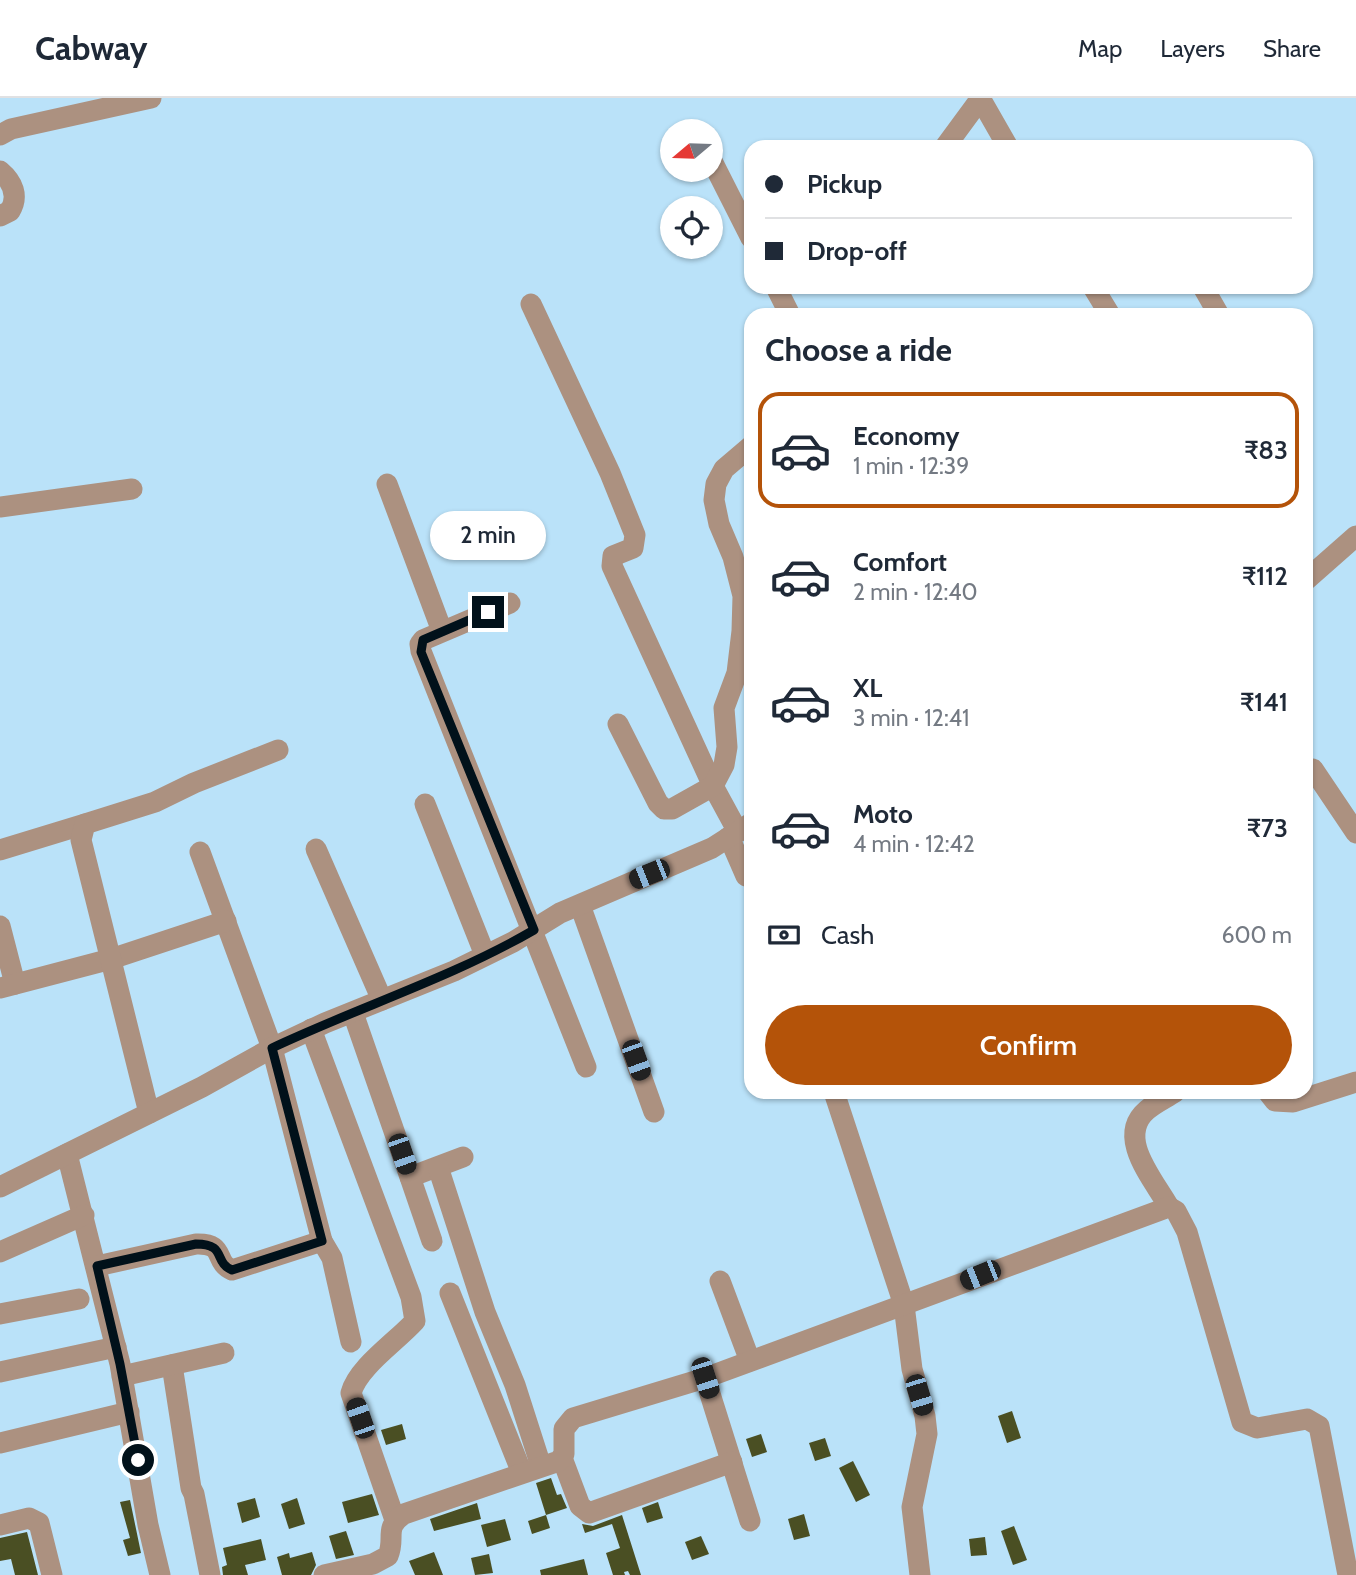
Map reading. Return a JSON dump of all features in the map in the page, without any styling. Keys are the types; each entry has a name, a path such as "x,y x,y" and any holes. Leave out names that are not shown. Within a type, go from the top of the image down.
{"street":[{"path":"0,135 11,129 151,98"},
{"path":"950,140 980,98 1004,140"},
{"path":"0,172 13,187 15,197 10,211 0,216"},
{"path":"722,182 744,224"},
{"path":"531,304 610,473 635,535 633,548 613,556 612,566 713,786 739,830 744,863"},
{"path":"618,724 661,807 671,809 713,786 724,765 727,747 724,708 737,673 743,607 733,557 719,524 714,500 716,484 724,469 744,452"},
{"path":"387,484 442,631"},
{"path":"0,507 132,488"},
{"path":"1313,574 1356,536"},
{"path":"510,603 423,640 421,652 534,930 586,1067"},
{"path":"0,850 155,802 194,783 278,750"},
{"path":"1313,770 1356,833"},
{"path":"425,804 485,955"},
{"path":"85,824 81,840 149,1113"},
{"path":"0,1187 310,1029 454,971 580,905 712,848 739,830"},
{"path":"316,849 382,1000"},
{"path":"200,852 272,1048 322,1241 332,1258 351,1342"},
{"path":"580,905 654,1112"},
{"path":"0,926 7,986 111,959 226,921"},
{"path":"353,1013 432,1241"},
{"path":"310,1029 411,1297 415,1321 363,1371 354,1382 351,1393 396,1520"},
{"path":"1313,1096 1356,1082"},
{"path":"836,1099 904,1305 908,1350 925,1416 927,1434 912,1507 920,1575"},
{"path":"1164,1099 1147,1110 1137,1121 1134,1134 1139,1155 1169,1207 1176,1211 1183,1221 1242,1422 1257,1428 1307,1419 1319,1426 1348,1575"},
{"path":"1273,1099 1293,1102 1302,1099"},
{"path":"67,1154 85,1215 116,1347 160,1575"},
{"path":"410,1177 463,1157"},
{"path":"438,1167 485,1312 515,1385 532,1469"},
{"path":"732,1462 589,1513 580,1506 562,1458 564,1429 573,1418 705,1378 1005,1265 1169,1207"},
{"path":"0,1252 85,1215"},
{"path":"97,1266 196,1244 208,1244 216,1248 225,1265 232,1270 322,1241"},
{"path":"720,1281 750,1361"},
{"path":"450,1293 532,1469"},
{"path":"0,1314 79,1299"},
{"path":"0,1372 116,1347"},
{"path":"122,1376 224,1353"},
{"path":"172,1365 191,1488 210,1575"},
{"path":"705,1378 750,1521"},
{"path":"0,1443 129,1412"},
{"path":"324,1575 373,1564 388,1556 392,1548 390,1530 404,1514 562,1458"},
{"path":"0,1525 29,1518 39,1522 52,1575"}],"building":[{"path":"1012,1411 1021,1438 1007,1443 998,1416"},
{"path":"402,1424 406,1439 386,1445 381,1430"},
{"path":"761,1434 767,1452 752,1457 746,1439"},
{"path":"825,1438 831,1456 815,1461 809,1443"},
{"path":"853,1461 870,1495 856,1502 839,1468"},
{"path":"551,1478 557,1495 561,1494 567,1508 546,1515 536,1483"},
{"path":"372,1494 379,1515 348,1523 342,1502"},
{"path":"255,1498 260,1517 242,1523 237,1503"},
{"path":"297,1498 305,1524 289,1529 281,1504"},
{"path":"130,1500 141,1553 128,1556 123,1540 130,1538 120,1502"},
{"path":"658,1502 663,1518 647,1523 642,1508"},
{"path":"477,1503 481,1519 434,1531 430,1519"},
{"path":"804,1514 810,1536 794,1540 788,1519"},
{"path":"546,1515 550,1528 532,1534 528,1521"},
{"path":"622,1515 641,1575 630,1575 628,1571 624,1572 625,1575 613,1575 606,1553 620,1548 612,1524 585,1533 582,1524 593,1526"},
{"path":"505,1519 511,1540 487,1547 481,1525"},
{"path":"1014,1526 1027,1560 1013,1565 1001,1531"},
{"path":"346,1531 354,1555 336,1559 329,1536"},
{"path":"27,1532 38,1575 15,1575 11,1559 0,1561 0,1538"},
{"path":"701,1536 709,1554 692,1560 685,1542"},
{"path":"985,1537 987,1555 971,1556 969,1539"},
{"path":"261,1539 266,1560 245,1565 248,1575 223,1575 222,1567 227,1565 223,1548"},
{"path":"312,1552 316,1565 311,1575 282,1575 277,1557 289,1553 290,1558"},
{"path":"434,1552 443,1575 415,1575 409,1561"},
{"path":"489,1554 493,1573 475,1575 471,1558"},
{"path":"584,1559 588,1575 541,1575 540,1570"}],"route":[{"path":"138,1460 120,1364 97,1266 196,1244 208,1244 216,1248 227,1269 232,1270 322,1241 272,1048 325,1023 454,971 534,930 421,652 420,644 423,640 488,612"}]}
